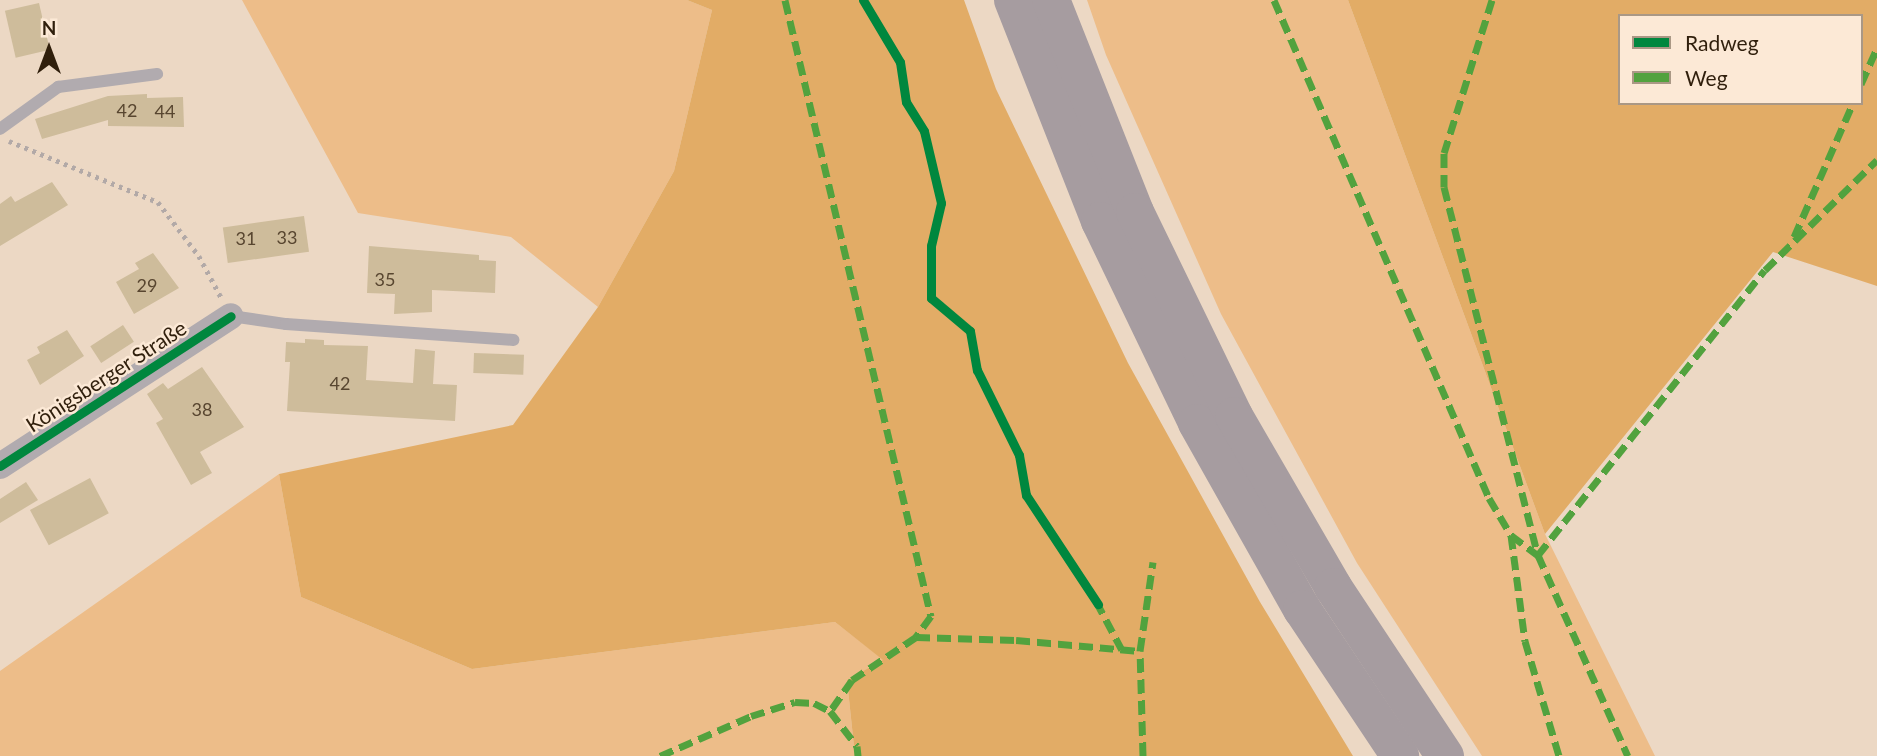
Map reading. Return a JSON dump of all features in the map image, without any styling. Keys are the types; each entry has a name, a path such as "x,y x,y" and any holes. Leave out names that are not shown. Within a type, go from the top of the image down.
{"highway":[{"path":"1013,0 1100,221 1197,423 1302,609 1400,756"},
{"path":"1051,0 1135,212 1234,416 1332,587 1445,756"}],"street":[{"name":"Königsberger Straße","path":"0,466 231,316"}],"lane":[{"path":"0,129 58,87 157,74"},
{"path":"231,316 286,324 513,340"}],"path":[{"path":"0,139 158,202 199,256 231,316"}],"shaded area":[{"path":"242,0 687,0 712,10 674,171 598,307 511,237 358,213"},
{"path":"687,0 964,0 996,89 1128,363 1260,602 1353,756 855,756 847,680 883,660 835,622 472,669 301,597 279,474 513,425 598,307 674,171 712,10"},
{"path":"1087,0 1348,0 1545,534 1655,756 1482,756 1357,563 1221,314 1106,55"},
{"path":"1348,0 1877,0 1877,286 1773,252 1545,534"},
{"path":"279,474 301,597 472,669 835,622 884,660 847,680 855,756 0,756 0,671"}],"building":[{"path":"39,3 50,50 16,58 5,11"},
{"path":"147,94 147,98 183,97 184,127 108,126 108,120 42,139 35,119 108,96"},
{"path":"52,182 68,205 0,246 0,204 11,196 15,202"},
{"path":"304,216 309,252 228,263 223,227"},
{"path":"369,246 479,255 479,260 496,261 495,293 432,290 432,312 394,314 395,294 367,293"},
{"path":"153,253 179,288 134,314 116,282 139,269 135,263"},
{"path":"123,325 134,342 101,363 90,346"},
{"path":"67,330 84,356 40,385 27,360 40,353 37,347"},
{"path":"305,339 324,340 324,345 368,346 366,380 413,383 415,349 435,351 433,384 457,385 455,421 287,411 290,362 285,362 286,342 305,343"},
{"path":"474,353 524,355 523,375 473,373"},
{"path":"202,367 244,427 200,452 212,473 191,485 156,423 163,419 147,394 163,383 168,389"},
{"path":"90,478 109,513 49,545 30,510"},
{"path":"26,482 38,500 0,523 0,499"}],"marked path":[{"path":"785,0 931,616 916,637 852,680 830,711"},
{"path":"1274,0 1489,498 1511,535 1538,555"},
{"path":"1492,0 1444,153 1444,187 1538,555 1628,756"},
{"path":"1863,80 1877,48"},
{"path":"1794,237 1852,105"},
{"path":"1538,555 1765,270 1877,160"},
{"path":"1511,535 1525,641 1559,756"},
{"path":"1143,756 1140,651 1153,562"},
{"path":"1096,601 1122,650"},
{"path":"916,637 1016,640 1140,651"},
{"path":"660,756 751,716 795,702 814,703 830,711 857,746 858,756"}],"cycle path":[{"path":"863,0 900,62 906,102 924,131 941,203 931,246 931,298 970,331 977,370 1019,455 1026,495 1098,604"},
{"path":"0,466 231,316"}]}
